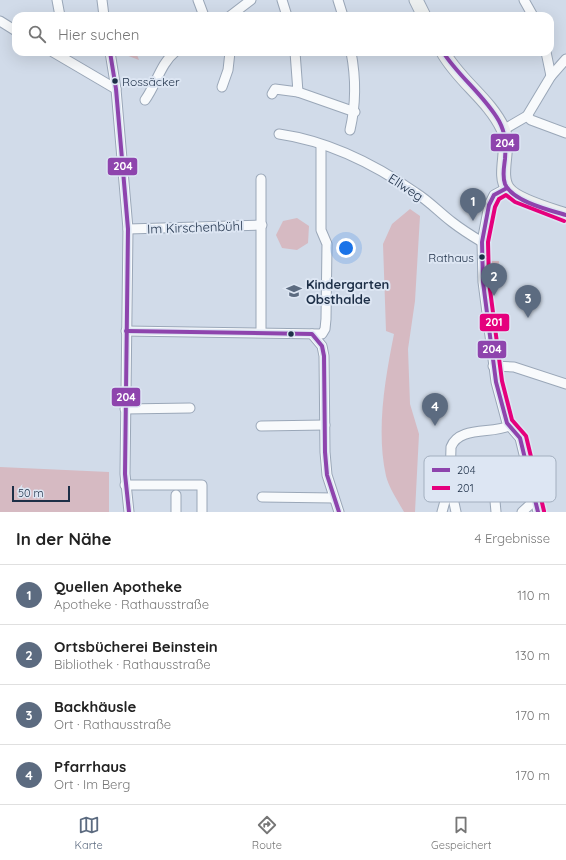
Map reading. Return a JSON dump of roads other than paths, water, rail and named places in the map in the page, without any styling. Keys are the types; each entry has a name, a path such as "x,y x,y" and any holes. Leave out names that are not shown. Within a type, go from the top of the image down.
{"street":[{"path":"57,0 59,12"},
{"path":"102,0 104,12"},
{"path":"198,0 202,12"},
{"path":"235,12 251,0"},
{"path":"282,0 285,12"},
{"path":"338,0 342,12"},
{"path":"416,0 422,12"},
{"path":"524,0 531,12"},
{"path":"0,22 12,29"},
{"path":"65,56 116,89"},
{"path":"111,56 116,89 128,229 125,485 129,512"},
{"path":"145,100 152,91 170,56"},
{"path":"222,87 228,70 230,56"},
{"path":"295,56 298,92"},
{"path":"350,130 354,112 354,70 352,56"},
{"path":"446,56 454,69 484,101 503,130 506,142 504,177 507,188 518,197 566,215"},
{"path":"547,56 551,76"},
{"path":"503,130 527,116 551,76 566,59"},
{"path":"272,94 275,89 298,92 354,112"},
{"path":"527,116 531,120 566,133"},
{"name":"Ellweg","path":"279,134 297,137 350,155 390,176 418,193 453,223 482,242"},
{"path":"126,331 322,334 325,329 326,319 326,244 321,230 321,145"},
{"path":"261,179 262,332"},
{"path":"507,188 497,193 491,199 482,242 482,277 496,382 509,426 520,438 524,456"},
{"name":"Im Kirschenbühl","path":"128,229 262,225"},
{"path":"312,334 322,346 324,356 327,475 339,512"},
{"path":"493,366 525,369 566,384"},
{"path":"125,409 190,408"},
{"path":"261,426 325,425"},
{"path":"451,456 451,447 458,437 503,429 509,426"},
{"path":"125,485 202,485 202,512"},
{"path":"176,495 176,512"},
{"path":"262,497 334,498"},
{"path":"442,512 445,502"},
{"path":"454,502 456,512"},
{"path":"495,502 496,512"},
{"path":"522,512 533,502"},
{"path":"536,502 538,512"}],"place":[{"name":"Rossäcker","path":"115,81"},
{"name":"Quellen Apotheke","path":"473,221"},
{"name":"Rathaus","path":"482,257"},
{"name":"Kindergarten Obsthalde","path":"294,291"},
{"name":"Ortsbücherei Beinstein","path":"494,296"},
{"name":"Backhäusle","path":"528,318"},
{"name":"Pfarrhaus","path":"435,426"}]}
